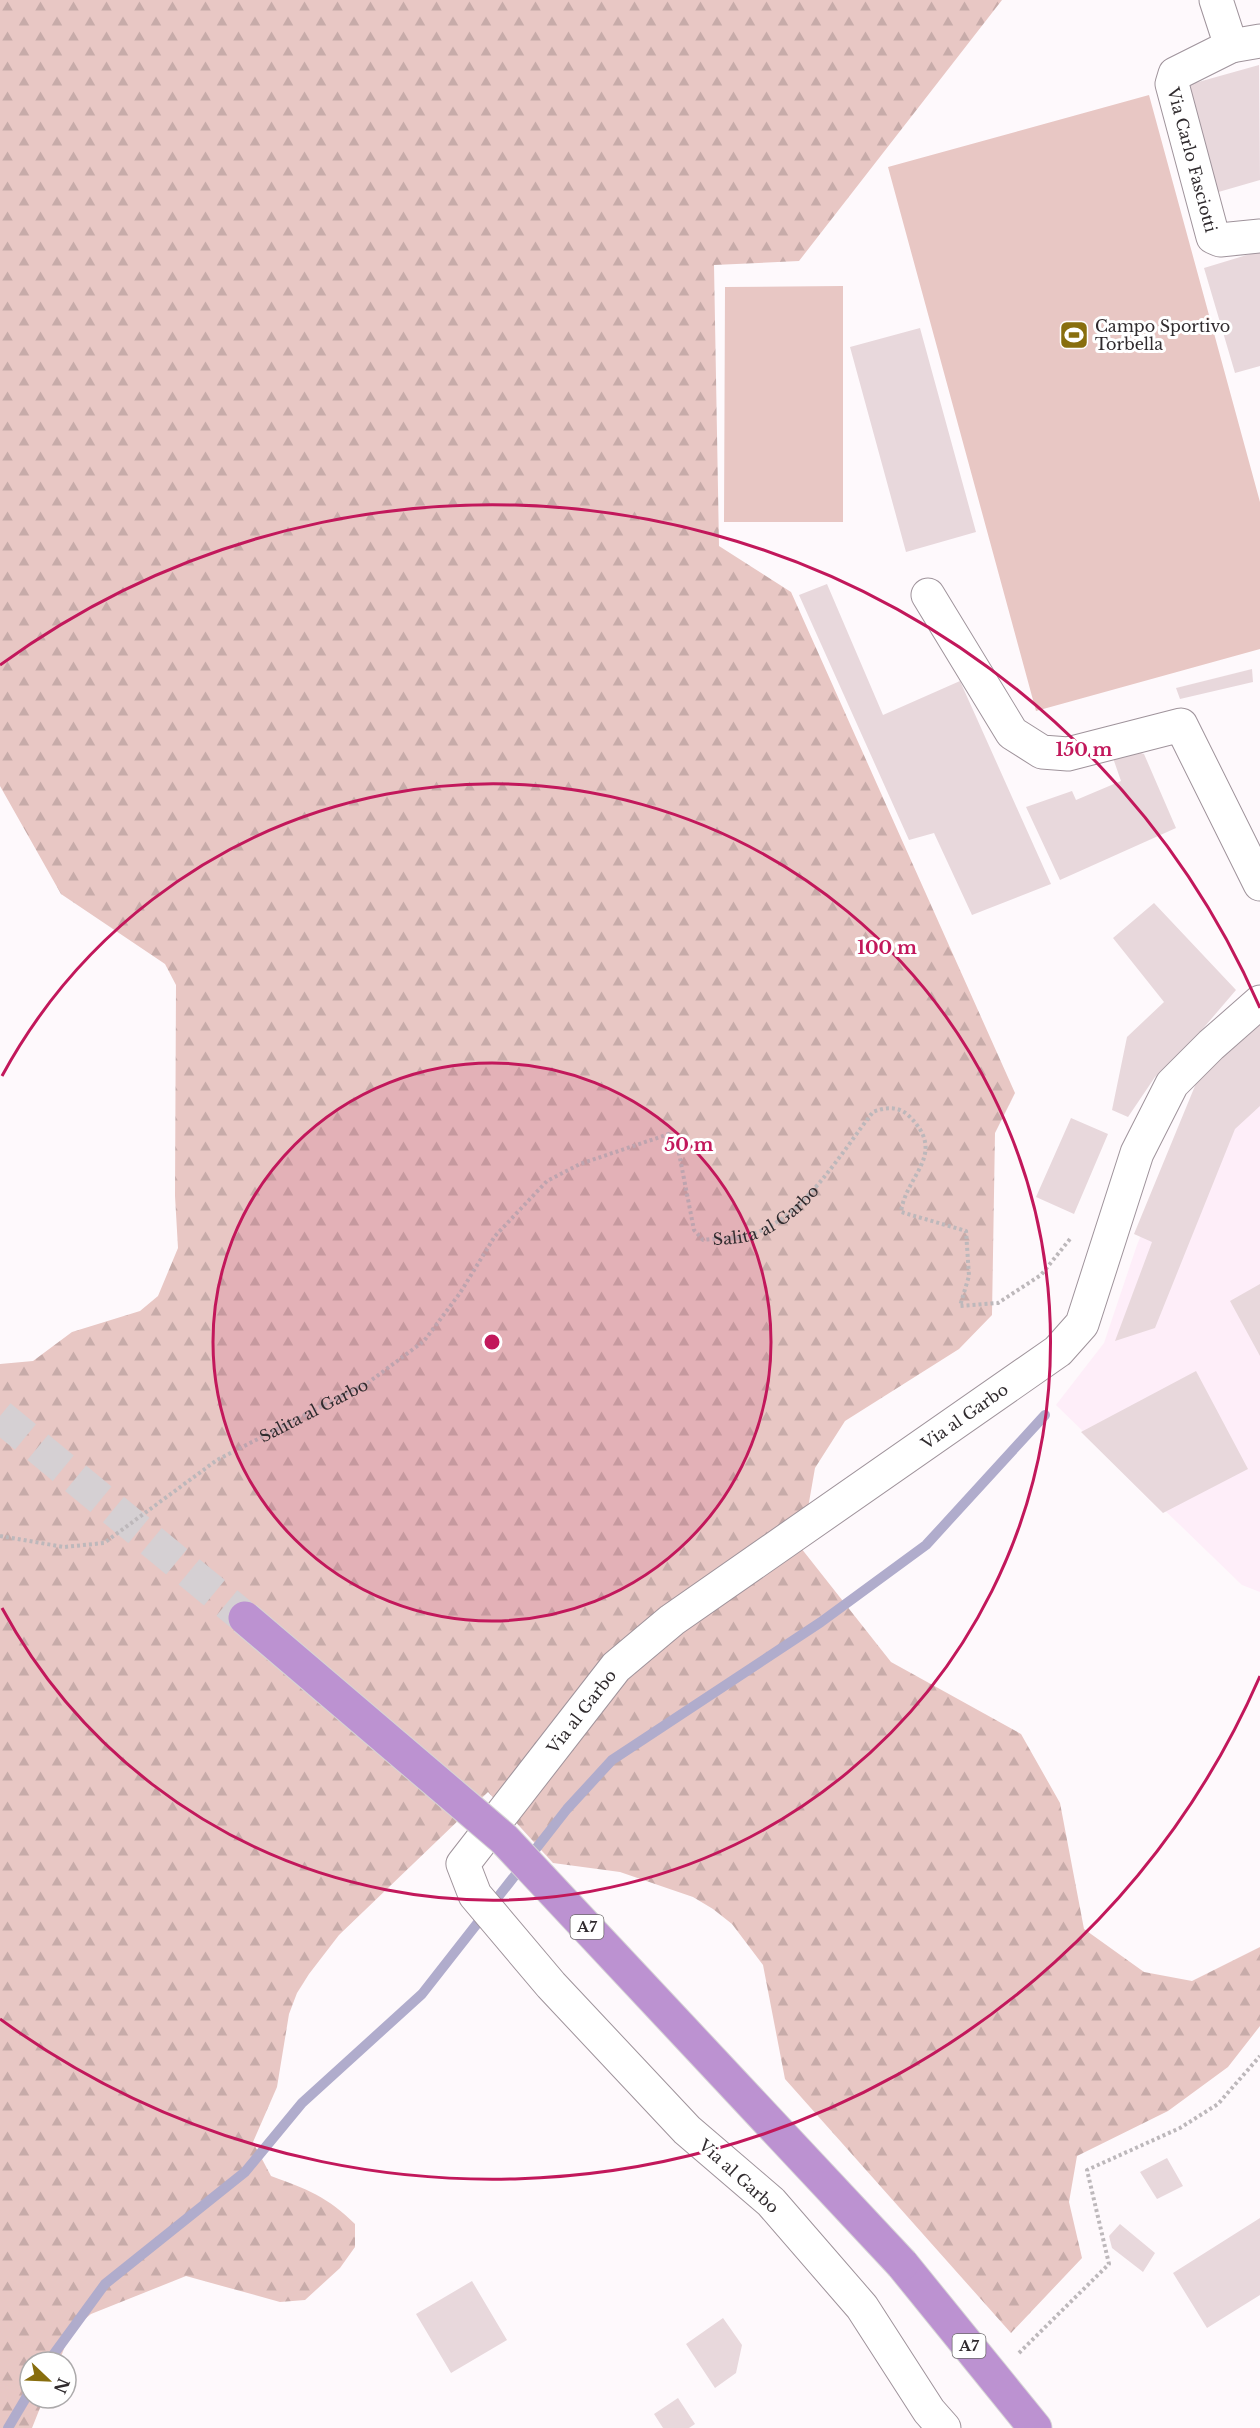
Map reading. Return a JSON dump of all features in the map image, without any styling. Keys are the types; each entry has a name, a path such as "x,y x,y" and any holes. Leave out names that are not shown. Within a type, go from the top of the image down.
{"highway":[{"name":"A7","path":"245,1618 504,1839 902,2264 1035,2428"}],"street":[{"name":"Via Carlo Fasciotti","path":"1216,0 1245,44 1175,74 1172,84 1213,237 1220,240 1260,236"},
{"path":"928,595 1012,733 1042,752 1068,754 1181,725 1260,884"},
{"name":"Via al Garbo","path":"944,2428 929,2411 862,2307 771,2202 687,2130 550,1985 475,1894 463,1864 616,1667 672,1620 1058,1351 1082,1324 1137,1153 1172,1084 1211,1045 1260,1002"}],"path":[{"name":"Salita al Garbo","path":"0,1536 64,1546 104,1543 217,1460 369,1382 424,1341 460,1293 495,1236 547,1180 580,1164 669,1134 677,1143 694,1230 703,1240 746,1236 784,1218 803,1201 873,1112 886,1107 904,1112 917,1124 927,1144 922,1168 903,1199 901,1212 966,1231 969,1276 960,1306 998,1303 1041,1275 1077,1229"},
{"path":"1017,2355 1109,2264 1087,2170 1180,2128 1218,2104 1260,2056"}],"shaded area":[{"path":"1260,1030 1260,1592 1242,1585 1056,1405 1104,1343 1137,1245 1203,1087"}],"green space":[{"path":"0,0 1002,0 799,261 714,265 719,546 791,592 1015,1093 995,1133 992,1315 959,1349 845,1421 815,1468 801,1548 891,1662 1021,1734 1060,1803 1084,1929 1144,1972 1192,1981 1260,1947 1260,2026 1228,2067 1168,2111 1077,2156 1069,2202 1082,2258 1011,2333 785,2079 763,1965 732,1924 693,1897 620,1872 553,1863 488,1792 339,1935 309,1974 297,1993 289,2014 277,2087 253,2142 271,2176 316,2195 336,2207 355,2224 355,2247 340,2268 305,2300 280,2302 186,2276 91,2314 71,2330 64,2350 18,2350 18,2410 39,2410 32,2428 0,2428 0,1364 33,1361 72,1332 140,1311 158,1296 178,1248 175,1196 176,985 165,964 61,894 0,786"},
{"name":"Campo Sportivo Torbella","path":"1149,95 1260,502 1260,649 1036,711 888,167"},
{"path":"843,286 843,522 724,522 725,287"}],"building":[{"path":"1259,65 1260,180 1215,193 1184,86"},
{"path":"1260,251 1260,366 1235,373 1204,268"},
{"path":"920,328 976,532 906,552 850,347"},
{"path":"827,584 883,715 960,681 1051,884 972,915 934,833 909,840 799,595"},
{"path":"1252,669 1253,682 1180,699 1176,688"},
{"path":"1128,749 1144,754 1176,828 1060,880 1026,807 1072,791 1076,800 1121,781 1113,758"},
{"path":"1154,903 1236,990 1194,1039 1155,1077 1128,1117 1112,1110 1127,1037 1164,1002 1113,938"},
{"path":"1260,1021 1260,1106 1235,1129 1155,1328 1115,1341 1152,1242 1134,1234 1197,1081"},
{"path":"1071,1118 1108,1134 1074,1214 1036,1197"},
{"path":"1260,1284 1260,1356 1230,1301"},
{"path":"1196,1371 1248,1469 1163,1513 1081,1432"},
{"path":"1167,2158 1183,2186 1157,2199 1140,2172"},
{"path":"1260,2218 1260,2295 1207,2328 1173,2273"},
{"path":"1120,2224 1155,2253 1143,2272 1112,2248 1109,2236"},
{"path":"472,2281 507,2340 451,2373 416,2314"},
{"path":"723,2318 742,2345 736,2373 715,2388 686,2344"},
{"path":"678,2398 695,2424 689,2428 663,2428 654,2414"}],"waterway":[{"path":"57,2350 105,2284 245,2172 302,2103 422,1994 567,1809 612,1760 821,1622 926,1545 1045,1415"},
{"path":"8,2428 19,2410"}],"tunnel":[{"path":"0,1416 245,1618"}],"place":[{"name":"Campo Sportivo Torbella","path":"1074,335"}]}
